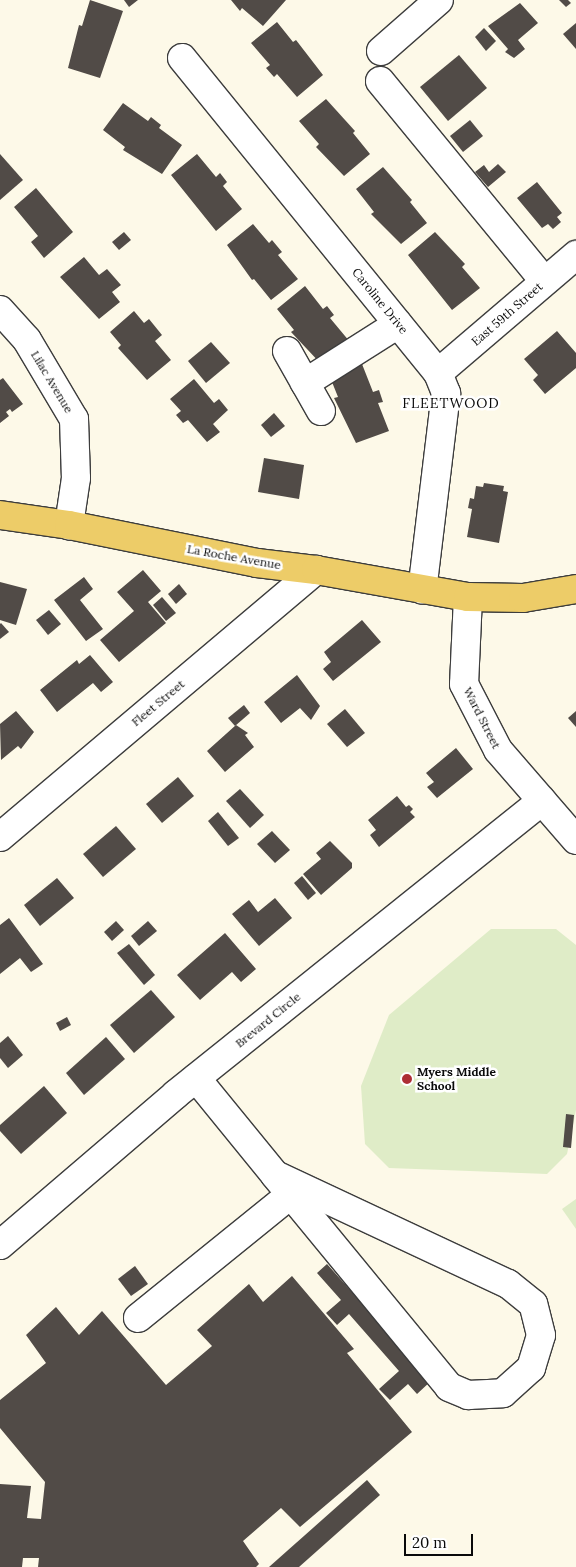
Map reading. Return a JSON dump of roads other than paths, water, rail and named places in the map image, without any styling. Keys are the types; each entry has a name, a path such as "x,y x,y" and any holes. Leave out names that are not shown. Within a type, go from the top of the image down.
{"main road":[{"name":"La Roche Avenue","path":"0,515 69,525 258,564 316,570 468,597 523,598 576,590"}],"street":[{"path":"381,51 438,0"},
{"name":"Caroline Drive","path":"182,58 438,373 446,394 422,590"},
{"path":"380,81 544,281"},
{"name":"East 59th Street","path":"438,373 576,255"},
{"name":"Lilac Avenue","path":"0,310 27,340 74,418 76,478 69,525"},
{"path":"306,383 398,324"},
{"path":"287,351 321,411"},
{"name":"Fleet Street","path":"0,837 316,570"},
{"name":"Ward Street","path":"468,597 464,684 498,750 542,801 573,830"},
{"name":"Brevard Circle","path":"0,1245 196,1078 542,801"},
{"path":"196,1078 283,1184 450,1387 468,1395 503,1393 531,1368 541,1335 533,1304 508,1284 283,1184"},
{"path":"138,1318 283,1184"}],"place":[{"name":"Myers Middle School","path":"407,1079"}],"district":[{"name":"FLEETWOOD","path":"451,403"}]}
